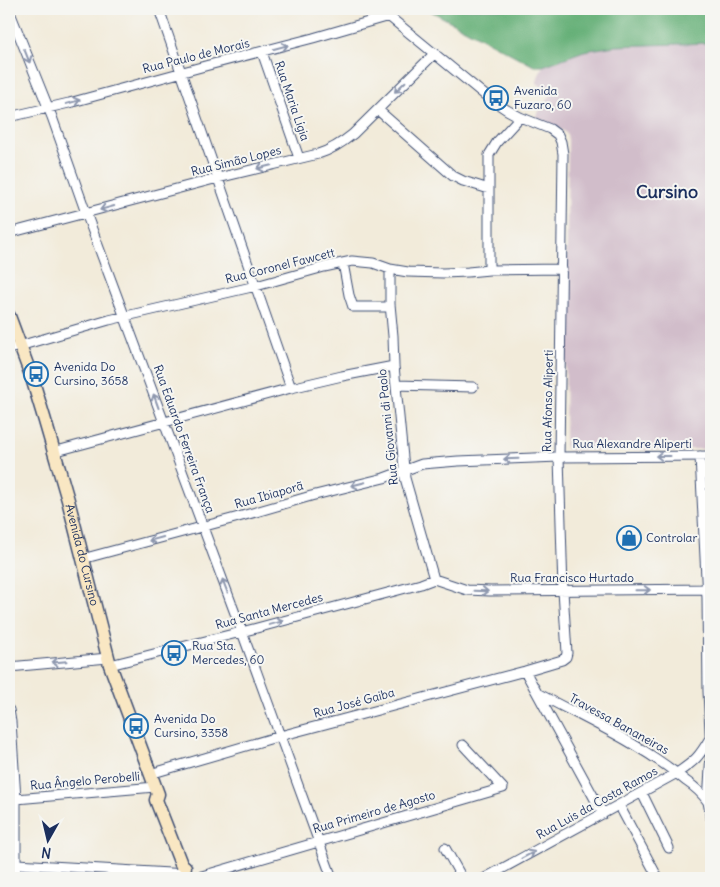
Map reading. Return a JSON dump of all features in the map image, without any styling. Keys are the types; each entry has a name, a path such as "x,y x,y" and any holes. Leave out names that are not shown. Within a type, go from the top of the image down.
{"main road":[{"name":"Avenida do Cursino","path":"9,316 14,347 32,378 68,500 109,662 156,791 156,800 181,864 189,874"}],"street":[{"path":"159,9 291,388"},
{"path":"380,9 486,96 520,117 497,142 489,154 489,270"},
{"name":"Rua Eduardo Ferreira França","path":"9,10 48,108 332,878"},
{"name":"Rua Paulo de Morais","path":"9,117 262,52 390,16"},
{"name":"Rua Maria Lígia","path":"262,52 299,158"},
{"name":"Rua Simão Lopes","path":"9,233 328,151 353,134 435,53"},
{"path":"378,110 453,176 489,189"},
{"name":"Rua Afonso Aliperti","path":"520,117 550,129 558,135 563,154 560,457 563,591 567,653 564,659"},
{"name":"Rua Coronel Fawcett","path":"14,347 124,316 256,286 324,266 352,261 373,262 390,269 408,272 443,273 562,269"},
{"path":"343,263 353,307 390,307"},
{"name":"Rua Giovanni di Paolo","path":"390,269 390,307 394,366 404,470 434,579"},
{"path":"54,452 291,388 394,366"},
{"path":"396,385 473,387"},
{"path":"700,456 709,589 710,781 708,802 711,818"},
{"name":"Rua Alexandre Aliperti","path":"404,470 430,462 560,457 711,456"},
{"name":"Rua Ibiaporã","path":"82,560 310,496 384,478 404,470"},
{"name":"Rua Francisco Hurtado","path":"434,579 467,590 709,589"},
{"name":"Rua Santa Mercedes","path":"9,667 109,662 242,632 434,579"},
{"name":"Rua José Gaiba","path":"150,774 280,736 564,659"},
{"path":"525,671 603,814"},
{"name":"Travessa Bananeiras","path":"537,693 639,748 677,773 702,794 708,802"},
{"path":"9,710 16,799 16,878"},
{"name":"Rua Luis da Costa Ramos","path":"485,878 677,773 700,756 710,737"},
{"name":"Rua Primeiro de Agosto","path":"189,874 319,841 503,788 463,745"},
{"name":"Rua Ângelo Perobelli","path":"16,799 156,791"},
{"path":"642,793 669,848"},
{"path":"619,806 658,878"},
{"path":"445,848 462,878"},
{"path":"16,864 189,874"}],"shaded area":[{"path":"711,43 711,449 567,449 565,445 568,140 567,134 562,130 535,117 551,95 536,82 543,66 584,51 615,46"}],"green space":[{"path":"427,9 711,9 711,43 615,46 584,51 543,66 534,66"}],"place":[{"name":"Avenida Fuzaro, 60","path":"496,98"},
{"name":"Avenida Do Cursino, 3658","path":"36,374"},
{"name":"Controlar","path":"629,538"},
{"name":"Rua Sta. Mercedes, 60","path":"174,653"},
{"name":"Avenida Do Cursino, 3358","path":"136,726"}],"district":[{"name":"Cursino","path":"667,192"}]}
